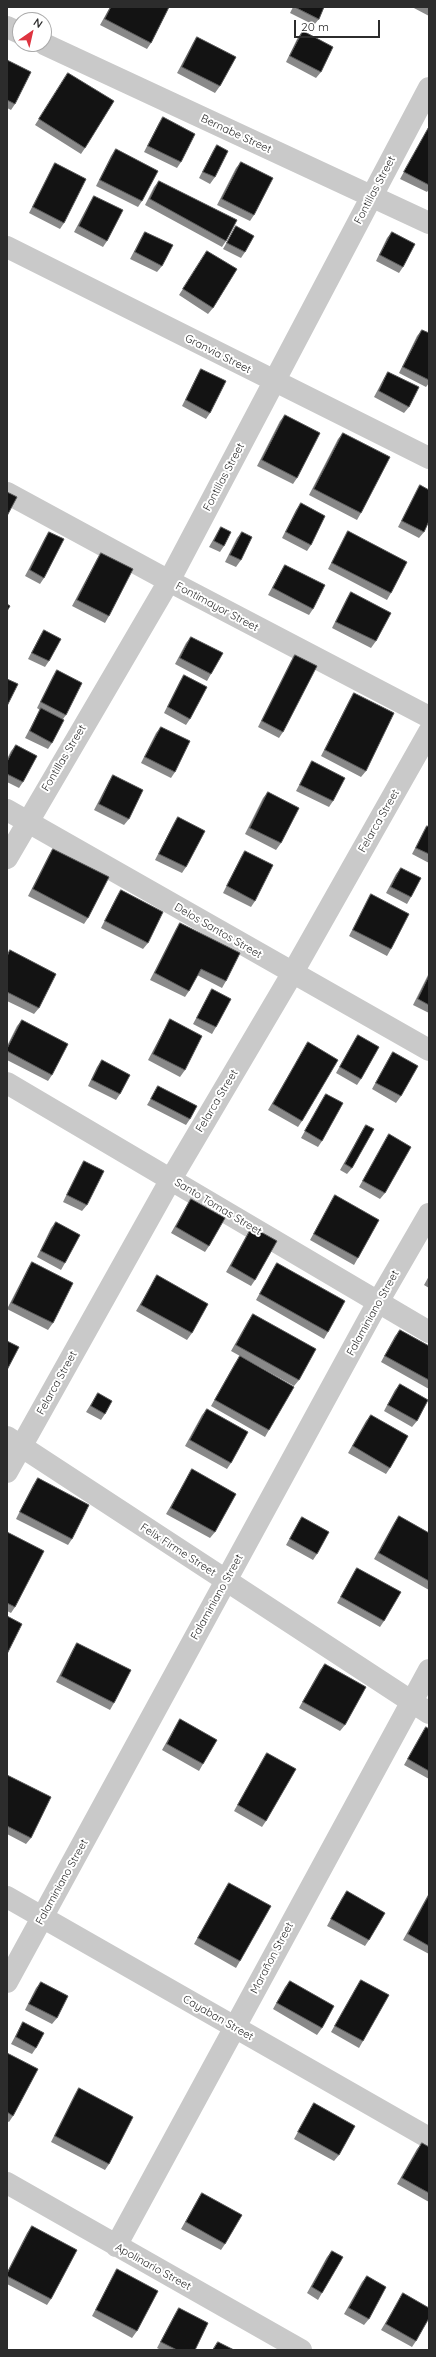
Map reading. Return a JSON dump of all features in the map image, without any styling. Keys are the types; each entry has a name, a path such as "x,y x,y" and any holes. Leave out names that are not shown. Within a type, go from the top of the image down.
{"street":[{"name":"Bernabe Street","path":"52,48 429,223"},
{"name":"Fontillas Street","path":"7,858 169,581 429,88"},
{"name":"Granvia Street","path":"7,247 274,382 429,458"},
{"name":"Fontimayor Street","path":"7,493 169,581 429,717"},
{"name":"Felarca Street","path":"7,1472 14,1442 292,974 429,732"},
{"name":"Delos Santos Street","path":"7,810 292,974 429,1050"},
{"name":"Santo Tomas Street","path":"7,1082 429,1332"},
{"name":"Falaminiano Street","path":"7,1982 378,1302 429,1214"},
{"name":"Felix Firme Street","path":"14,1442 420,1708"},
{"name":"Marañon Street","path":"116,2246 235,2028 420,1708 429,1670"},
{"name":"Cayaban Street","path":"7,1897 429,2138"},
{"name":"Apolinario Street","path":"7,2183 300,2350"}],"building":[{"path":"111,7 169,7 151,43 105,19"},
{"path":"295,7 324,7 319,19"},
{"path":"303,31 333,47 321,72 290,56"},
{"path":"197,37 236,57 220,86 182,67"},
{"path":"7,60 31,72 15,104 7,100"},
{"path":"68,73 114,101 85,148 39,119"},
{"path":"163,117 195,134 181,162 148,146"},
{"path":"429,127 429,185 404,172"},
{"path":"217,145 228,151 215,177 203,172"},
{"path":"116,149 158,171 142,201 100,180"},
{"path":"241,162 273,178 254,215 222,199"},
{"path":"55,163 86,179 64,223 33,207"},
{"path":"159,181 237,220 226,241 150,199"},
{"path":"94,196 123,210 107,241 79,226"},
{"path":"236,226 254,236 245,252 227,243"},
{"path":"145,232 173,245 162,266 135,252"},
{"path":"392,232 415,244 403,267 380,255"},
{"path":"207,251 237,269 213,308 183,289"},
{"path":"422,330 429,333 429,380 403,367"},
{"path":"201,369 226,381 210,413 186,400"},
{"path":"388,372 419,387 409,407 379,391"},
{"path":"285,415 320,433 297,478 262,460"},
{"path":"343,433 390,457 361,513 314,489"},
{"path":"420,485 429,490 429,521 424,532 402,521"},
{"path":"7,492 17,497 7,516"},
{"path":"301,503 325,516 311,545 286,532"},
{"path":"221,527 231,532 224,546 214,541"},
{"path":"348,531 407,562 391,593 332,563"},
{"path":"49,532 64,539 44,578 30,570"},
{"path":"242,532 252,537 241,560 230,555"},
{"path":"101,553 133,569 109,616 77,600"},
{"path":"285,565 325,585 313,609 273,588"},
{"path":"351,592 391,613 376,641 336,622"},
{"path":"7,604 10,606 7,611"},
{"path":"44,630 61,639 49,661 32,653"},
{"path":"191,637 223,653 211,674 180,658"},
{"path":"295,655 317,666 283,732 262,721"},
{"path":"57,670 82,683 66,715 41,702"},
{"path":"184,675 207,687 190,719 168,707"},
{"path":"7,679 18,684 7,706"},
{"path":"354,693 394,713 366,771 325,750"},
{"path":"41,708 64,720 52,743 30,731"},
{"path":"161,727 190,741 175,772 145,757"},
{"path":"16,745 37,756 23,782 7,774 7,762"},
{"path":"312,761 345,778 333,801 300,785"},
{"path":"113,775 143,790 129,819 99,804"},
{"path":"268,792 299,808 281,843 250,828"},
{"path":"178,817 205,831 186,867 159,854"},
{"path":"427,826 429,827 429,854 416,848"},
{"path":"53,849 109,877 88,918 33,889"},
{"path":"245,851 273,865 255,901 227,886"},
{"path":"401,868 421,878 411,897 391,887"},
{"path":"121,890 163,912 148,943 105,921"},
{"path":"371,894 409,914 391,949 353,930"},
{"path":"180,923 240,953 226,981 201,969 189,991 155,973"},
{"path":"10,950 56,974 39,1008 7,992 7,957"},
{"path":"429,976 429,1005 418,999"},
{"path":"212,989 231,999 216,1027 197,1018"},
{"path":"170,1019 202,1036 185,1070 153,1054"},
{"path":"22,1020 68,1044 52,1075 7,1051"},
{"path":"358,1035 379,1047 361,1079 340,1067"},
{"path":"308,1042 338,1060 302,1121 273,1104"},
{"path":"393,1052 418,1066 401,1096 376,1083"},
{"path":"102,1060 130,1075 120,1094 92,1080"},
{"path":"158,1086 197,1106 190,1119 151,1099"},
{"path":"326,1094 343,1103 322,1141 305,1131"},
{"path":"366,1125 374,1129 352,1168 345,1164"},
{"path":"389,1134 411,1147 385,1193 363,1181"},
{"path":"84,1161 104,1171 87,1205 67,1195"},
{"path":"335,1195 379,1220 358,1258 314,1234"},
{"path":"191,1199 225,1218 209,1246 176,1227"},
{"path":"56,1222 80,1235 65,1263 41,1251"},
{"path":"252,1227 277,1241 255,1280 231,1266"},
{"path":"32,1262 73,1283 53,1323 12,1303"},
{"path":"277,1263 345,1301 328,1332 260,1294"},
{"path":"157,1275 208,1304 192,1333 141,1305"},
{"path":"253,1314 316,1349 299,1380 236,1345"},
{"path":"400,1330 429,1346 429,1380 385,1356"},
{"path":"7,1341 19,1347 7,1370"},
{"path":"240,1356 294,1387 269,1430 215,1400"},
{"path":"400,1384 428,1400 417,1421 388,1405"},
{"path":"98,1393 112,1401 105,1414 91,1406"},
{"path":"207,1409 248,1432 231,1463 190,1440"},
{"path":"371,1415 408,1436 390,1468 353,1446"},
{"path":"192,1469 236,1494 215,1532 171,1508"},
{"path":"38,1478 89,1505 72,1539 20,1512"},
{"path":"399,1516 429,1533 429,1581 379,1553"},
{"path":"302,1517 329,1532 317,1554 290,1539"},
{"path":"7,1532 44,1551 15,1607 7,1603"},
{"path":"357,1568 401,1592 384,1621 341,1597"},
{"path":"7,1616 22,1624 7,1654"},
{"path":"77,1643 131,1670 114,1703 61,1676"},
{"path":"325,1664 366,1687 345,1725 303,1702"},
{"path":"180,1719 217,1740 203,1764 167,1744"},
{"path":"426,1727 429,1729 429,1771 408,1759"},
{"path":"267,1753 296,1769 266,1821 238,1805"},
{"path":"7,1775 51,1797 31,1838 7,1826"},
{"path":"229,1883 271,1906 240,1961 198,1938"},
{"path":"347,1891 385,1913 369,1940 331,1919"},
{"path":"429,1895 429,1946 408,1934"},
{"path":"361,1980 389,1995 363,2041 335,2026"},
{"path":"290,1981 334,2006 322,2028 277,2003"},
{"path":"41,1982 68,1996 57,2018 29,2004"},
{"path":"23,2022 44,2033 36,2048 16,2037"},
{"path":"7,2053 38,2069 13,2116 7,2112"},
{"path":"79,2088 133,2117 109,2164 55,2136"},
{"path":"314,2103 355,2126 339,2155 298,2132"},
{"path":"422,2143 429,2147 429,2193 402,2178"},
{"path":"202,2193 242,2215 225,2244 186,2222"},
{"path":"32,2226 77,2250 51,2299 7,2276"},
{"path":"332,2251 343,2257 322,2293 312,2287"},
{"path":"117,2269 158,2291 137,2331 96,2310"},
{"path":"367,2276 386,2287 369,2319 349,2308"},
{"path":"403,2293 429,2308 429,2318 416,2341 386,2324"},
{"path":"179,2308 208,2323 195,2350 177,2350 161,2342"},
{"path":"218,2342 234,2350 213,2350"}]}
